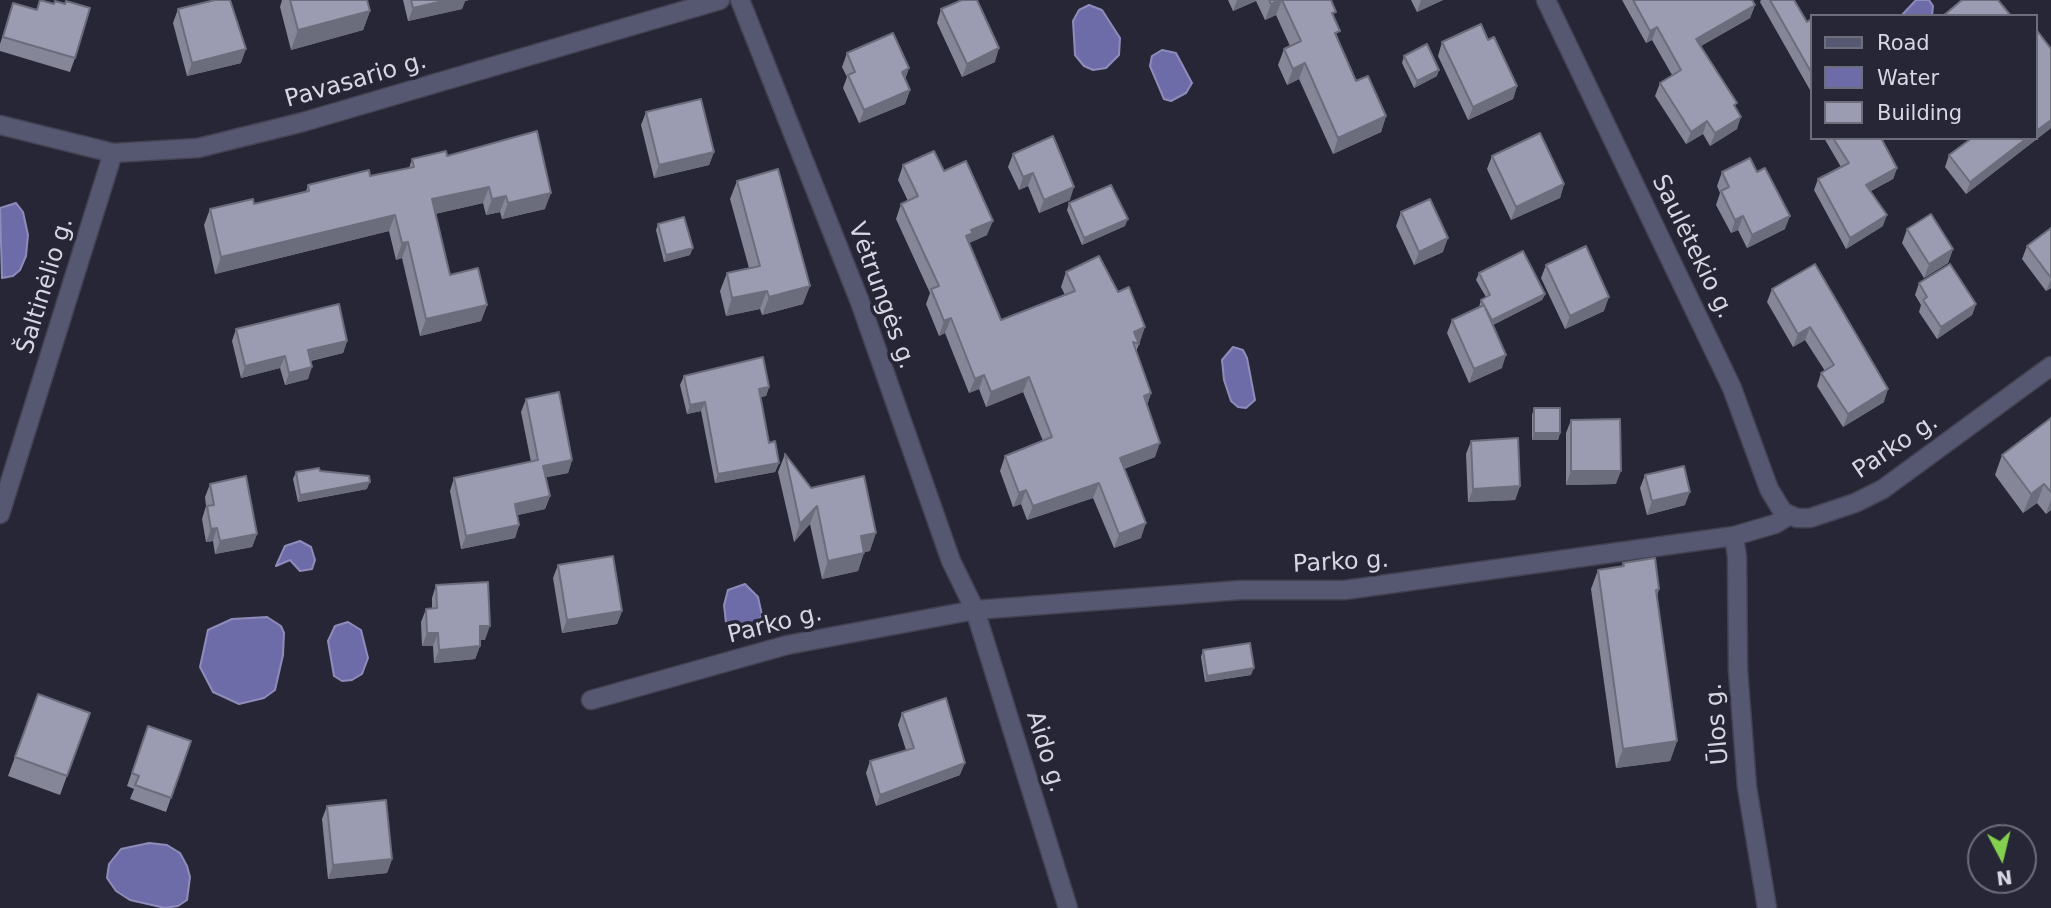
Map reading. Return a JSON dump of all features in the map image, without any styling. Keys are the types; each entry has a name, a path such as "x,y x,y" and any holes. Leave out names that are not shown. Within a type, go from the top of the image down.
{"street":[{"name":"Pavasario g.","path":"0,125 113,153 198,148 230,142 720,0"},
{"name":"Vėtrungės g.","path":"740,0 860,302 951,561 975,610"},
{"name":"Saulėtekio g.","path":"1546,0 1732,388 1769,489 1778,506 1790,515"},
{"name":"Šaltinėlio g.","path":"0,514 113,153"},
{"name":"Parko g.","path":"591,700 787,645 975,610 1241,590 1346,590 1734,536 1775,524 1790,515 1810,518 1855,503 1883,489 2051,366"},
{"name":"Ūlos g.","path":"1734,536 1737,557 1738,670 1747,787 1767,908"},
{"name":"Aido g.","path":"975,610 1068,908"}],"water":[{"path":"1916,0 1929,0 1933,6 1932,14 1903,14"},
{"path":"1089,5 1102,10 1120,38 1119,55 1106,68 1093,70 1084,66 1075,55 1073,21 1079,10"},
{"path":"1162,50 1176,53 1192,83 1186,93 1171,101 1164,99 1150,66 1152,56"},
{"path":"16,203 23,212 28,235 26,256 20,270 13,276 2,278 0,208"},
{"path":"1233,347 1243,350 1247,358 1255,400 1246,408 1238,407 1231,401 1224,380 1222,360"},
{"path":"300,541 311,547 315,560 312,569 300,571 290,560 276,566 285,546"},
{"path":"745,584 758,597 762,615 756,625 740,630 726,623 724,605 728,590"},
{"path":"267,617 281,626 284,633 283,655 275,690 264,698 239,704 213,692 200,667 208,630 232,619"},
{"path":"348,622 361,630 368,658 362,674 352,680 342,681 334,676 328,641 335,626"},
{"path":"149,843 167,845 180,853 187,866 190,877 187,900 178,906 165,908 130,900 116,891 107,878 109,864 121,849"}],"building":[{"path":"40,0 54,4 55,1 65,4 66,1 90,8 75,58 3,37 13,3 37,10"},
{"path":"215,0 230,0 246,49 192,63 178,9"},
{"path":"290,0 367,0 370,11 298,30"},
{"path":"411,0 447,0 413,8"},
{"path":"962,0 977,0 999,48 967,64 941,9"},
{"path":"1282,0 1331,0 1336,12 1332,13 1340,31 1335,33 1356,81 1368,76 1386,116 1338,138 1305,63 1293,69 1284,49 1301,41"},
{"path":"1633,0 1752,0 1755,5 1696,39 1737,103 1734,105 1741,117 1715,133 1707,121 1691,132 1660,83 1681,70 1657,27 1650,31"},
{"path":"1770,0 1794,0 1807,22 1810,20 1810,70"},
{"path":"1962,0 1998,0 2009,14 1945,14"},
{"path":"1481,24 1488,40 1494,37 1517,86 1473,107 1442,42"},
{"path":"2037,31 2051,49 2051,120 2037,130"},
{"path":"893,33 909,68 902,72 910,90 864,110 848,75 855,72 847,53"},
{"path":"1427,44 1439,70 1417,81 1404,56"},
{"path":"701,99 714,152 659,165 646,112"},
{"path":"537,131 551,193 508,203 506,196 492,199 489,187 432,199 450,275 478,268 487,305 426,319 408,242 402,243 395,215 221,257 210,209 253,199 254,204 309,191 308,185 369,170 370,176 414,167 412,159 446,151 447,156"},
{"path":"1540,133 1564,184 1516,207 1492,156"},
{"path":"1053,136 1074,187 1044,200 1033,173 1023,177 1013,154"},
{"path":"1834,140 1882,140 1897,168 1866,185 1887,215 1850,238 1818,179 1849,163"},
{"path":"1969,140 2024,140 1970,182 1949,155"},
{"path":"934,151 944,171 966,161 993,221 971,230 973,233 966,236 1001,320 1075,291 1066,272 1099,256 1118,292 1129,287 1145,327 1134,332 1139,344 1133,342 1151,393 1144,396 1160,443 1120,458 1146,523 1119,534 1099,483 1033,506 1026,490 1019,493 1005,456 1052,437 1029,377 991,392 984,375 975,379 951,318 944,321 931,289 939,286 901,204 918,196 903,165"},
{"path":"1750,158 1757,172 1765,168 1790,216 1752,235 1743,216 1735,220 1721,191 1729,187 1722,172"},
{"path":"778,169 810,286 769,297 767,291 732,298 727,273 760,266 737,181"},
{"path":"1111,185 1128,219 1084,238 1069,203"},
{"path":"1430,199 1448,238 1419,252 1401,212"},
{"path":"1931,214 1953,249 1929,264 1907,229"},
{"path":"684,217 693,248 666,255 658,224"},
{"path":"2051,228 2051,278 2027,246"},
{"path":"1586,246 1609,297 1570,316 1546,265"},
{"path":"1523,251 1545,294 1492,320 1481,300 1490,295 1479,273"},
{"path":"1815,264 1888,389 1848,414 1821,373 1834,365 1810,327 1798,334 1772,289"},
{"path":"1950,264 1976,304 1941,327 1923,300 1927,297 1919,283"},
{"path":"339,304 347,341 308,350 312,367 289,373 285,356 245,366 236,329"},
{"path":"1484,305 1506,355 1474,369 1452,320"},
{"path":"763,357 769,387 759,389 769,443 775,441 779,463 718,474 705,402 690,405 684,376"},
{"path":"559,392 572,460 543,466 550,496 515,504 519,525 466,536 454,478 538,460 526,399"},
{"path":"1534,408 1560,408 1560,433 1534,433"},
{"path":"2051,418 2051,492 2044,484 2031,494 2002,455"},
{"path":"1620,419 1621,471 1571,471 1571,420"},
{"path":"1518,438 1520,486 1473,489 1471,441"},
{"path":"785,454 811,488 864,476 876,533 861,536 864,553 828,561 817,506 800,524"},
{"path":"1684,466 1690,492 1652,501 1645,475"},
{"path":"319,468 320,471 369,476 370,482 300,495 296,472"},
{"path":"246,476 257,534 220,541 217,528 211,529 207,506 214,505 210,484"},
{"path":"613,556 622,611 567,620 558,565"},
{"path":"1655,558 1659,589 1656,590 1677,741 1623,749 1598,570"},
{"path":"488,582 490,626 480,626 480,646 439,650 438,633 427,633 426,609 437,608 436,585"},
{"path":"1250,643 1254,668 1207,676 1203,650"},
{"path":"38,694 90,713 67,776 15,757"},
{"path":"946,698 965,763 880,795 870,761 914,748 902,713"},
{"path":"148,726 191,741 171,798 135,785 139,776 132,773"},
{"path":"386,800 392,859 333,865 327,806"}]}
